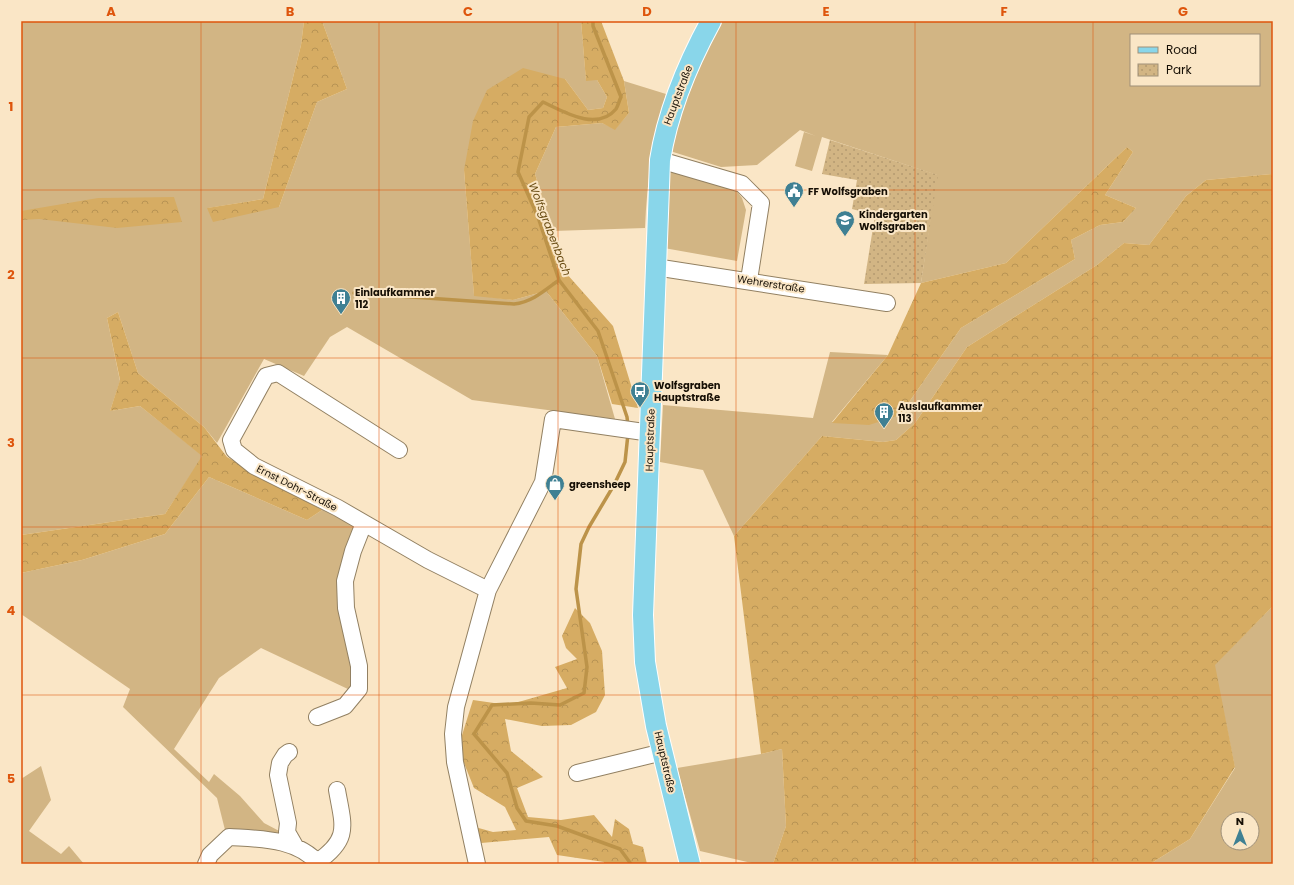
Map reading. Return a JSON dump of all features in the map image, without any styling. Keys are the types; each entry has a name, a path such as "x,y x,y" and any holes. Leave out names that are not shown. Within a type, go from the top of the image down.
{"main road":[{"name":"Hauptstraße","path":"690,864 663,752 645,662 643,615 643,432 655,267 660,160 667,123 673,105 686,71 711,21"}],"street":[{"path":"660,160 742,184 761,203 748,280"},
{"name":"Wehrerstraße","path":"655,267 748,280 887,303"},
{"name":"Ernst Dohr-Straße","path":"399,450 278,373 266,376 231,440 234,450 254,466 338,508 428,560 488,590"},
{"path":"478,864 455,762 453,734 456,706 488,590 543,482 553,419 643,432"},
{"path":"317,717 345,706 359,689 359,666 346,608 345,581 353,551 364,523"},
{"path":"289,752 280,763 278,775 288,823 287,832 295,846"},
{"path":"577,773 663,752"},
{"path":"206,864 210,855 229,837 268,840 295,846 312,856 318,863 338,845 342,835 342,821 337,790"}],"green space":[{"path":"21,21 304,21 301,45 263,199 208,208 279,207 317,102 347,89 322,21 581,21 586,80 597,80 607,97 603,108 588,110 565,79 464,170 474,295 513,300 546,291 597,356 615,419 472,400 347,327 330,337 304,376 264,359 217,443 204,427 138,373 118,312 107,318 120,381 110,411 140,406 203,456 165,514 21,535"},
{"path":"304,21 322,21 347,89 317,102 279,207 213,222 207,208 263,199 301,45"},
{"path":"581,21 601,21 624,81 629,113 615,130 602,123 556,127 535,174 566,273 613,326 638,408 612,404 597,356 546,291 513,300 474,296 464,170 473,121 487,90 523,68 565,79 588,110 603,108 607,97 597,80 586,81"},
{"path":"722,21 1273,21 1273,174 1206,180 1186,196 1149,245 1124,243 1097,265 967,347 915,423 896,440 883,442 822,436 734,536 703,470 660,462 663,405 813,418 830,352 888,355 832,422 900,415 961,328 1075,259 1071,240 1100,225 1123,222 1136,208 1105,195 1133,152 1127,147 1006,263 921,283 937,175 822,137 812,171 795,166 804,132 816,136 800,130 757,165 721,167 670,151 683,101 705,51"},
{"path":"624,81 666,94 651,160 645,228 553,231 535,174 556,127 602,123 615,129 629,113"},
{"path":"830,140 938,175 921,283 864,284 875,215 852,209 857,180 822,174"},
{"path":"1127,147 1133,152 1105,195 1136,208 1123,222 1100,225 1071,240 1075,259 961,328 900,415 869,425 832,423 888,355 921,283 1006,263"},
{"path":"670,170 736,190 742,198 746,210 737,261 664,248 666,177"},
{"path":"1273,174 1273,606 1215,665 1235,767 1190,839 1150,864 773,864 786,826 782,749 761,754 734,536 822,436 883,442 896,440 915,423 967,347 1097,265 1124,243 1149,245 1186,196 1206,180"},
{"path":"174,197 182,222 117,228 39,219 21,220 21,211 98,198"},
{"path":"118,312 138,373 204,427 227,457 322,510 307,520 209,477 165,534 82,560 21,573 21,535 165,514 202,456 140,406 110,411 120,380 107,318"},
{"path":"209,477 307,520 322,510 357,527 340,580 353,670 350,690 261,648 219,678 174,749 209,782 214,774 240,796 264,823 283,833 225,830 217,798 123,707 130,689 21,614 21,573 82,560 165,534"},
{"path":"1273,606 1273,864 1150,864 1190,839 1235,768 1214,665"},
{"path":"575,608 590,623 602,651 605,695 596,712 571,725 542,726 505,719 511,751 543,777 517,788 528,817 561,820 594,815 612,837 615,819 629,829 633,844 643,847 647,864 604,864 604,862 557,855 549,837 481,843 475,827 493,832 516,830 505,807 474,788 458,748 473,700 508,705 567,688 555,667 577,659 566,648 562,636"},
{"path":"782,749 786,826 773,864 756,864 700,851 677,768"},
{"path":"41,766 51,800 29,831 61,854 69,846 84,864 21,864 21,779"}],"waterway":[{"name":"Wolfsgrabenbach","path":"593,21 593,26 621,97 617,108 608,116 590,120 570,115 543,102 529,117 518,172 538,217 559,280 598,331 627,417 628,426"},
{"path":"354,293 514,304 527,301 543,292 559,280"},
{"name":"Wolfsgrabenbach","path":"628,434 625,462 581,544 576,589 587,667 584,693 560,705 531,703 492,705 474,734 507,773 517,808 526,821 557,826 620,849 631,864"}],"place":[{"name":"FF Wolfsgraben","path":"794,208"},
{"name":"Kindergarten Wolfsgraben","path":"845,237"},
{"name":"Einlaufkammer 112","path":"341,315"},
{"name":"Wolfsgraben Hauptstraße","path":"640,408"},
{"name":"Auslaufkammer 113","path":"884,429"},
{"name":"greensheep","path":"555,501"}]}
